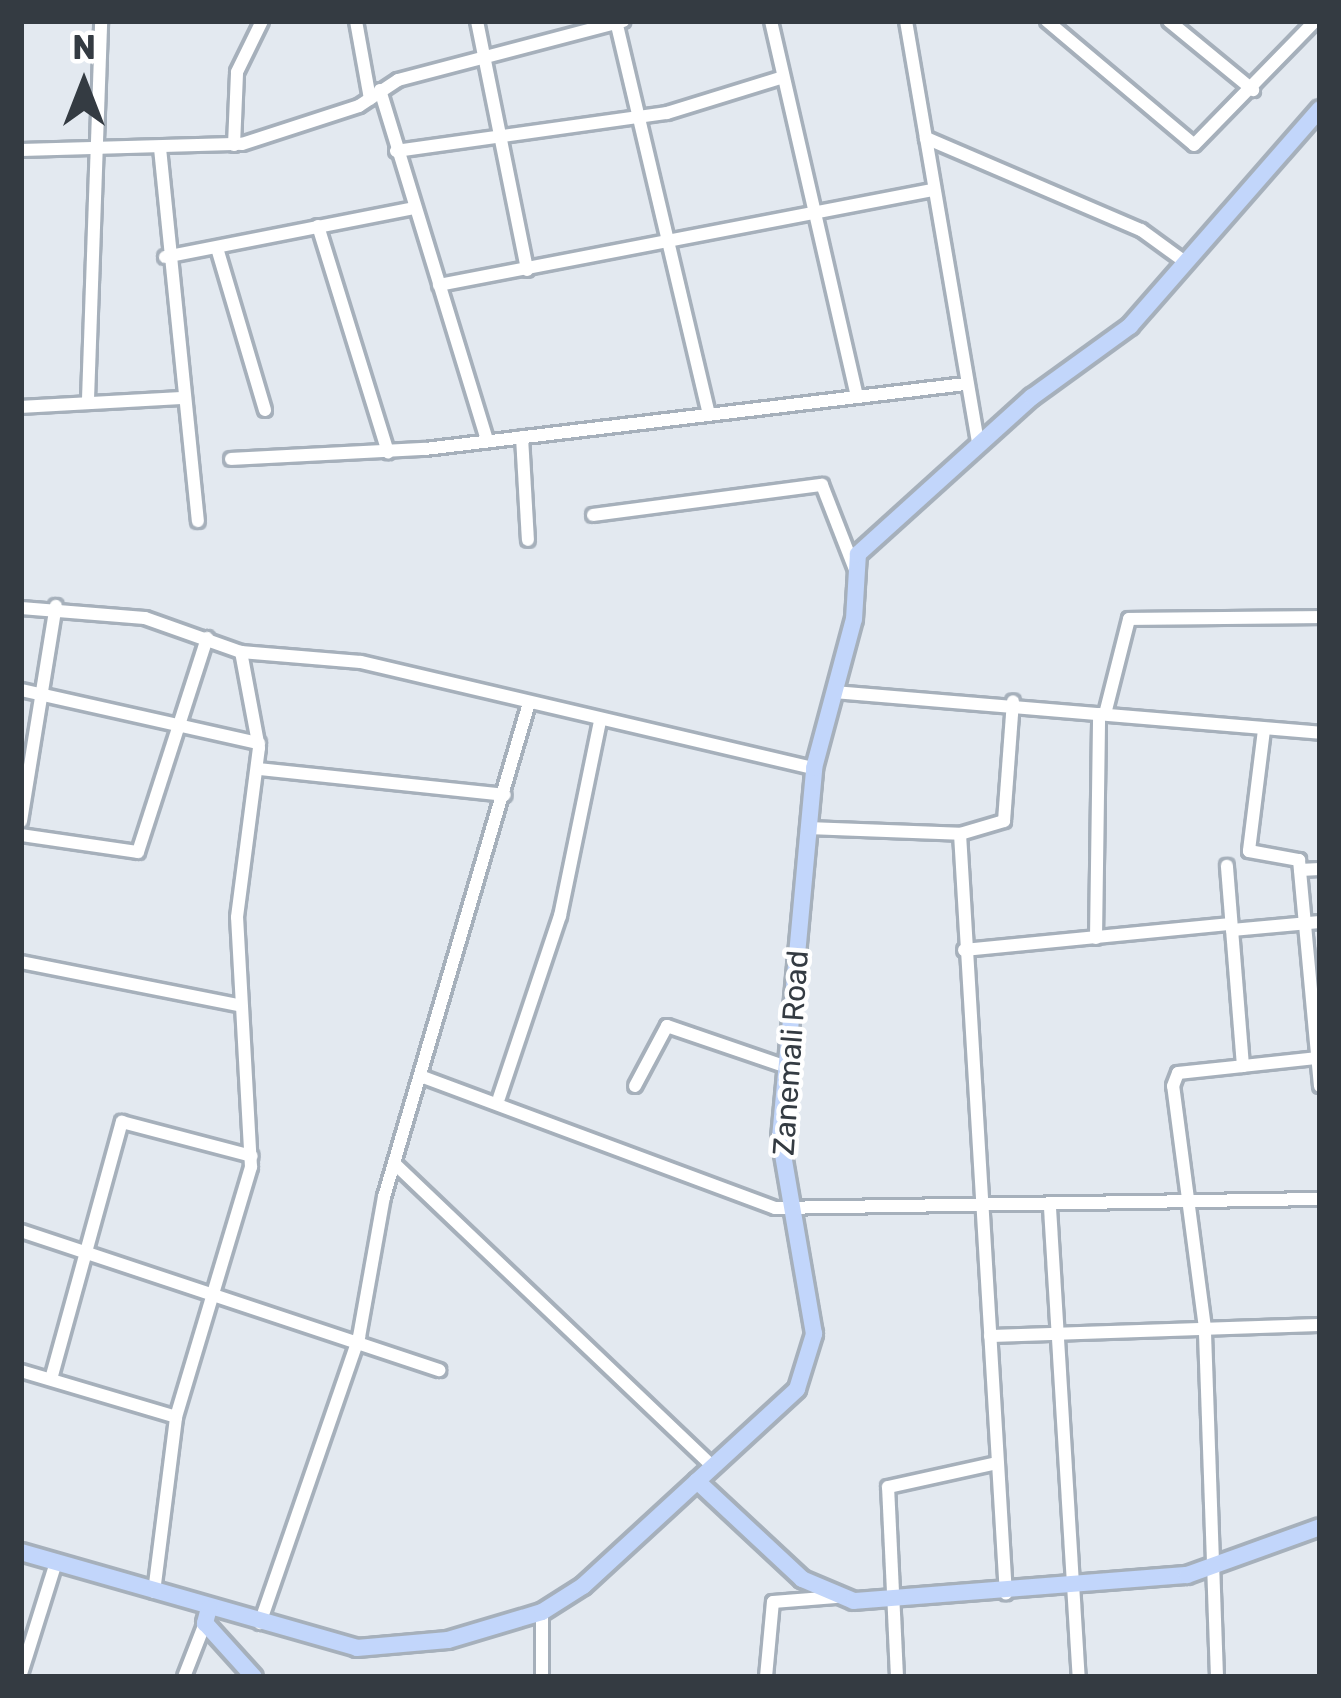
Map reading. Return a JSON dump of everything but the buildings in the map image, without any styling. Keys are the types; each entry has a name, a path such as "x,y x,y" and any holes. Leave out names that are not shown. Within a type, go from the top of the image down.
{"street":[{"path":"88,399 93,145 101,21"},
{"path":"234,145 237,71 262,21"},
{"path":"356,21 410,209 440,285 487,441"},
{"path":"477,21 496,138 527,271"},
{"path":"772,21 857,395"},
{"path":"906,21 926,138 929,191 978,443"},
{"path":"1047,21 1194,145 1253,90 1315,21"},
{"path":"1169,21 1253,90"},
{"path":"21,151 93,145 234,145 482,56 618,22 632,120 671,241 709,412"},
{"path":"396,151 632,120 783,77"},
{"name":"Zanemali Road","path":"21,1552 154,1592 207,1616 260,1623 357,1648 405,1646 542,1612 797,1389 811,1359 788,1205 787,1067 814,768 834,692 854,567 868,540 978,443 1130,326 1320,109"},
{"path":"926,138 1141,230 1185,262"},
{"path":"160,148 165,256 198,521"},
{"path":"440,285 929,191"},
{"path":"165,256 410,209"},
{"path":"318,226 388,452"},
{"path":"217,248 265,410"},
{"path":"231,459 388,452 965,384"},
{"path":"21,407 88,399 180,398"},
{"path":"522,437 528,540"},
{"path":"593,515 822,485 854,567"},
{"path":"21,821 56,606"},
{"path":"21,608 56,606 207,638 242,652 361,662 600,722 814,768"},
{"path":"1096,938 1102,714 1129,619 1320,617"},
{"path":"21,836 133,856 207,638"},
{"path":"154,1592 176,1417 252,1156 238,1005 237,917 259,742 242,652"},
{"path":"21,690 259,742"},
{"path":"834,692 1013,701 1102,714 1320,733"},
{"path":"807,828 960,834 1004,821 1013,701"},
{"path":"260,1623 358,1337 394,1163 530,703"},
{"path":"499,1098 560,916 600,722"},
{"path":"1264,730 1249,851 1295,857 1300,870 1313,923 1320,1086"},
{"path":"259,769 505,795"},
{"path":"960,834 1006,1595"},
{"path":"1227,866 1243,1066"},
{"path":"1300,870 1320,868"},
{"path":"964,950 1313,923"},
{"path":"21,962 238,1005"},
{"path":"635,1086 667,1026 787,1067"},
{"path":"1217,1677 1205,1328 1173,1079 1317,1058"},
{"path":"423,1077 499,1098 666,1172 788,1205 1050,1208 1320,1199"},
{"path":"50,1379 122,1122 252,1156"},
{"path":"394,1163 712,1466"},
{"path":"1050,1208 1064,1332 1079,1677"},
{"path":"21,1232 358,1337 440,1370"},
{"path":"990,1336 1320,1325"},
{"path":"21,1371 176,1417"},
{"path":"897,1677 888,1487 997,1463"},
{"path":"697,1481 836,1597"},
{"path":"766,1677 773,1602 1076,1590 1216,1566 1320,1528"},
{"path":"21,1674 56,1562"},
{"path":"542,1612 542,1677"},
{"path":"184,1677 207,1616"},
{"path":"207,1616 254,1677"}]}
